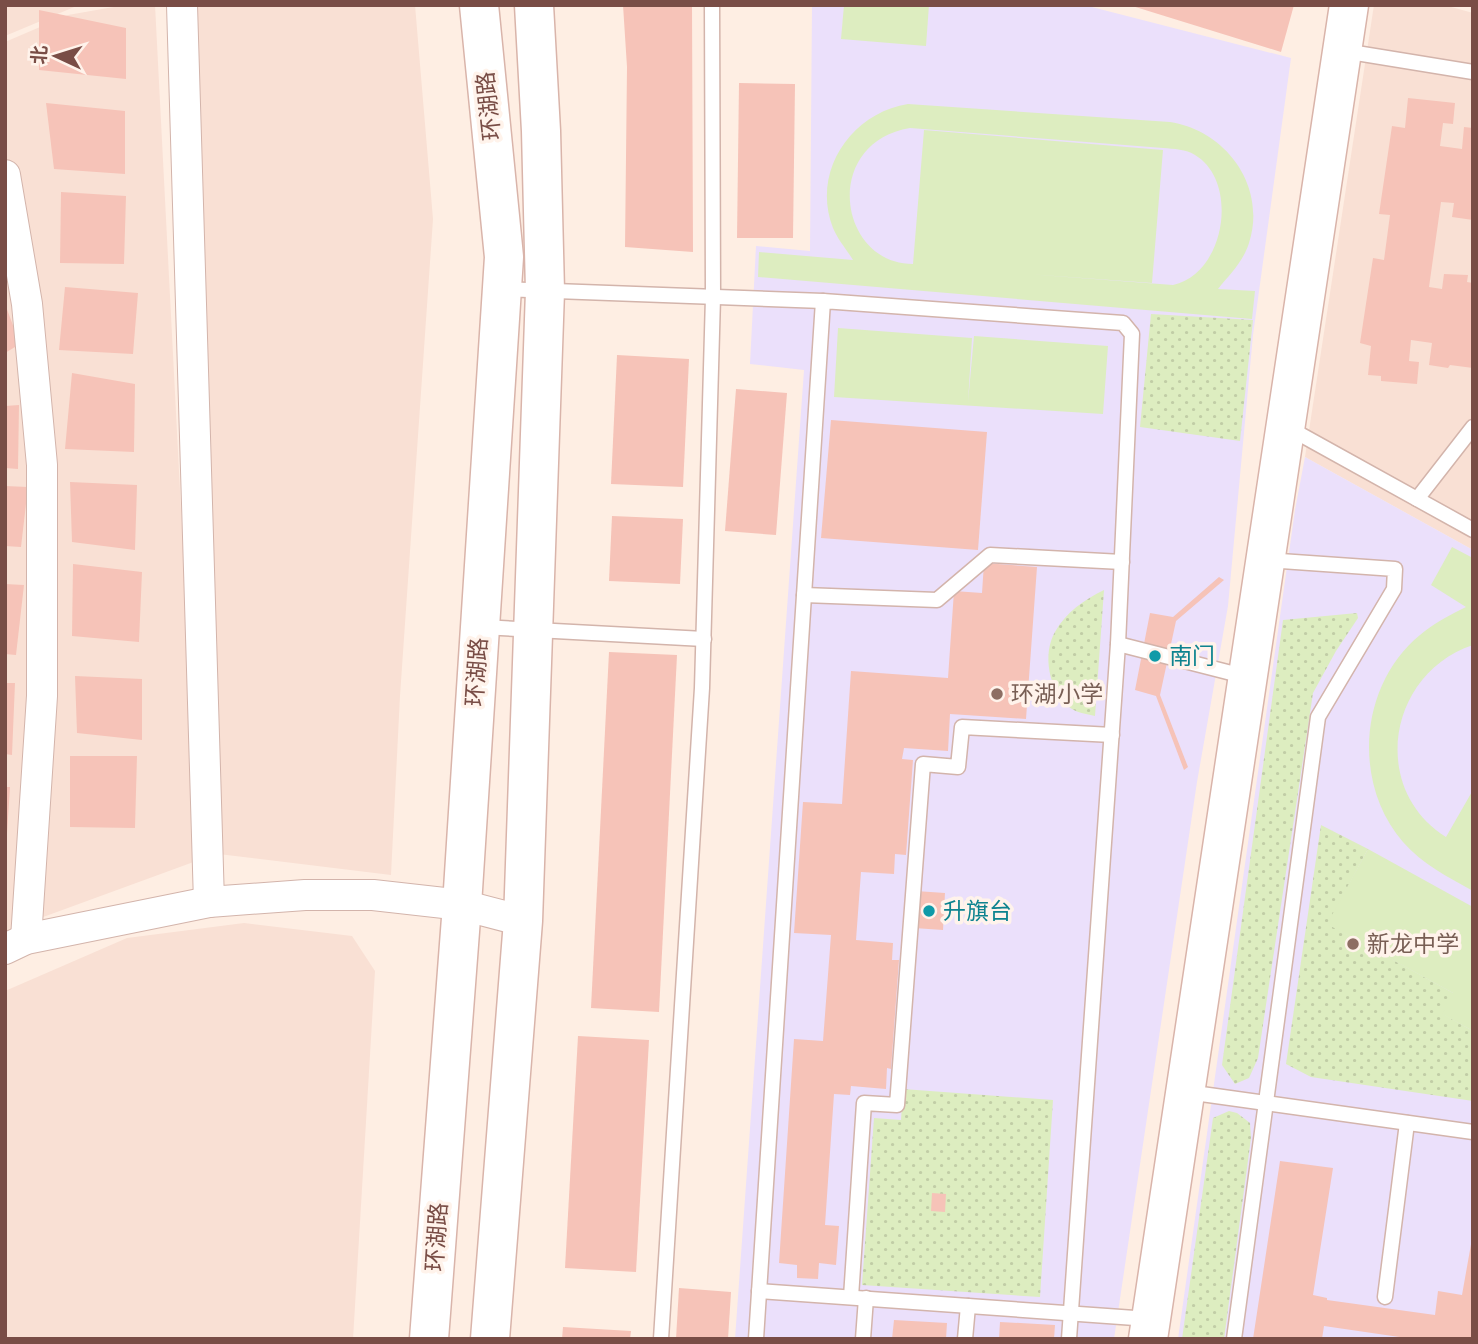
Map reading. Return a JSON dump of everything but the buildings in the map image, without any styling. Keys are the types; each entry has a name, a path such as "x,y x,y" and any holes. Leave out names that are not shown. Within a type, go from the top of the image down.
{"main road":[{"name":"环湖路","path":"429,1339 462,905 504,257 479,5"},
{"path":"490,1339 523,921 545,291 541,131 534,5"},
{"path":"1150,1329 1349,5"}],"street":[{"path":"182,5 209,902"},
{"path":"5,175 27,304 43,465 42,696 15,944 209,902 305,895 373,895 462,905 523,921"}],"lane":[{"path":"661,1339 704,639 713,297 712,5"},
{"path":"1342,51 1473,72"},
{"path":"502,289 823,301 1124,323 1132,334 1118,644 1069,1339"},
{"path":"756,1339 823,301"},
{"path":"1286,426 1473,530"},
{"path":"1417,499 1473,427"},
{"path":"804,595 937,600 990,555 1122,562"},
{"path":"1234,1339 1318,717 1394,589 1395,569 1266,560"},
{"path":"481,626 704,639"},
{"path":"1118,644 1248,677"},
{"path":"863,1339 858,1298 864,1103 897,1105 923,764 958,767 962,727 1112,735"},
{"path":"1185,1092 1473,1132"},
{"path":"1385,1297 1407,1123"},
{"path":"759,1291 1070,1313 1150,1329"},
{"path":"965,1339 968,1306"}],"shaded area":[{"path":"5,5 79,5 5,36"},
{"path":"125,5 155,5 199,860 5,931 5,42 68,15"},
{"path":"197,5 415,5 433,219 400,696 391,875 210,853"},
{"name":"环湖小学","path":"812,5 1084,5 1291,58 1253,335 1228,606 1197,782 1114,1339 735,1339 804,370 750,364 756,246 810,251"},
{"path":"1374,5 1444,5 1473,13 1473,550 1305,457"},
{"name":"新龙中学","path":"1305,457 1473,550 1473,1339 1178,1339 1295,510"},
{"path":"244,923 352,936 375,971 353,1339 5,1339 5,991 127,938"}],"green space":[{"path":"844,5 929,5 926,46 841,39"},
{"path":"908,104 1170,122 1190,127 1209,137 1225,149 1238,165 1247,182 1252,202 1253,222 1249,243 1236,268 1218,289 1255,291 1252,319 758,277 759,252 853,260 833,228 827,186 841,148 853,132 869,119","holes":["910,128 1180,150 1191,153 1209,168 1218,185 1222,205 1215,246 1205,264 1191,277 1173,285 1027,274 1152,283 1163,150 924,130 913,264 888,259 868,245 856,225 850,202 852,178 862,156 882,138"]},
{"path":"1151,314 1253,320 1240,441 1140,427"},
{"path":"838,328 972,338 968,402 974,336 1108,346 1103,414 834,397"},
{"path":"1452,547 1473,558 1473,645 1444,659 1422,680 1407,705 1399,734 1398,763 1406,791 1422,816 1446,837 1473,790 1473,891 1427,863 1403,842 1387,818 1376,792 1370,764 1374,707 1384,680 1400,656 1420,635 1466,607 1431,585"},
{"path":"1104,590 1095,716 1075,711 1062,700 1052,682 1048,661 1051,641 1064,618 1083,602"},
{"path":"1357,613 1358,618 1313,693 1258,1058 1249,1078 1235,1084 1222,1065 1283,620"},
{"path":"1321,825 1368,849 1328,924 1455,994 1443,1014 1473,1031 1473,1101 1311,1077 1286,1064"},
{"path":"1368,849 1473,907 1473,1031 1442,1014 1453,993 1327,924"},
{"path":"903,1089 1053,1100 1040,1297 862,1285 874,1118 901,1120"},
{"path":"1229,1111 1237,1113 1250,1123 1251,1138 1224,1339 1182,1339 1213,1118"}],"place":[{"name":"南门","path":"1155,656"},
{"name":"环湖小学","path":"997,694"},
{"name":"升旗台","path":"929,911"},
{"name":"新龙中学","path":"1353,944"}]}
